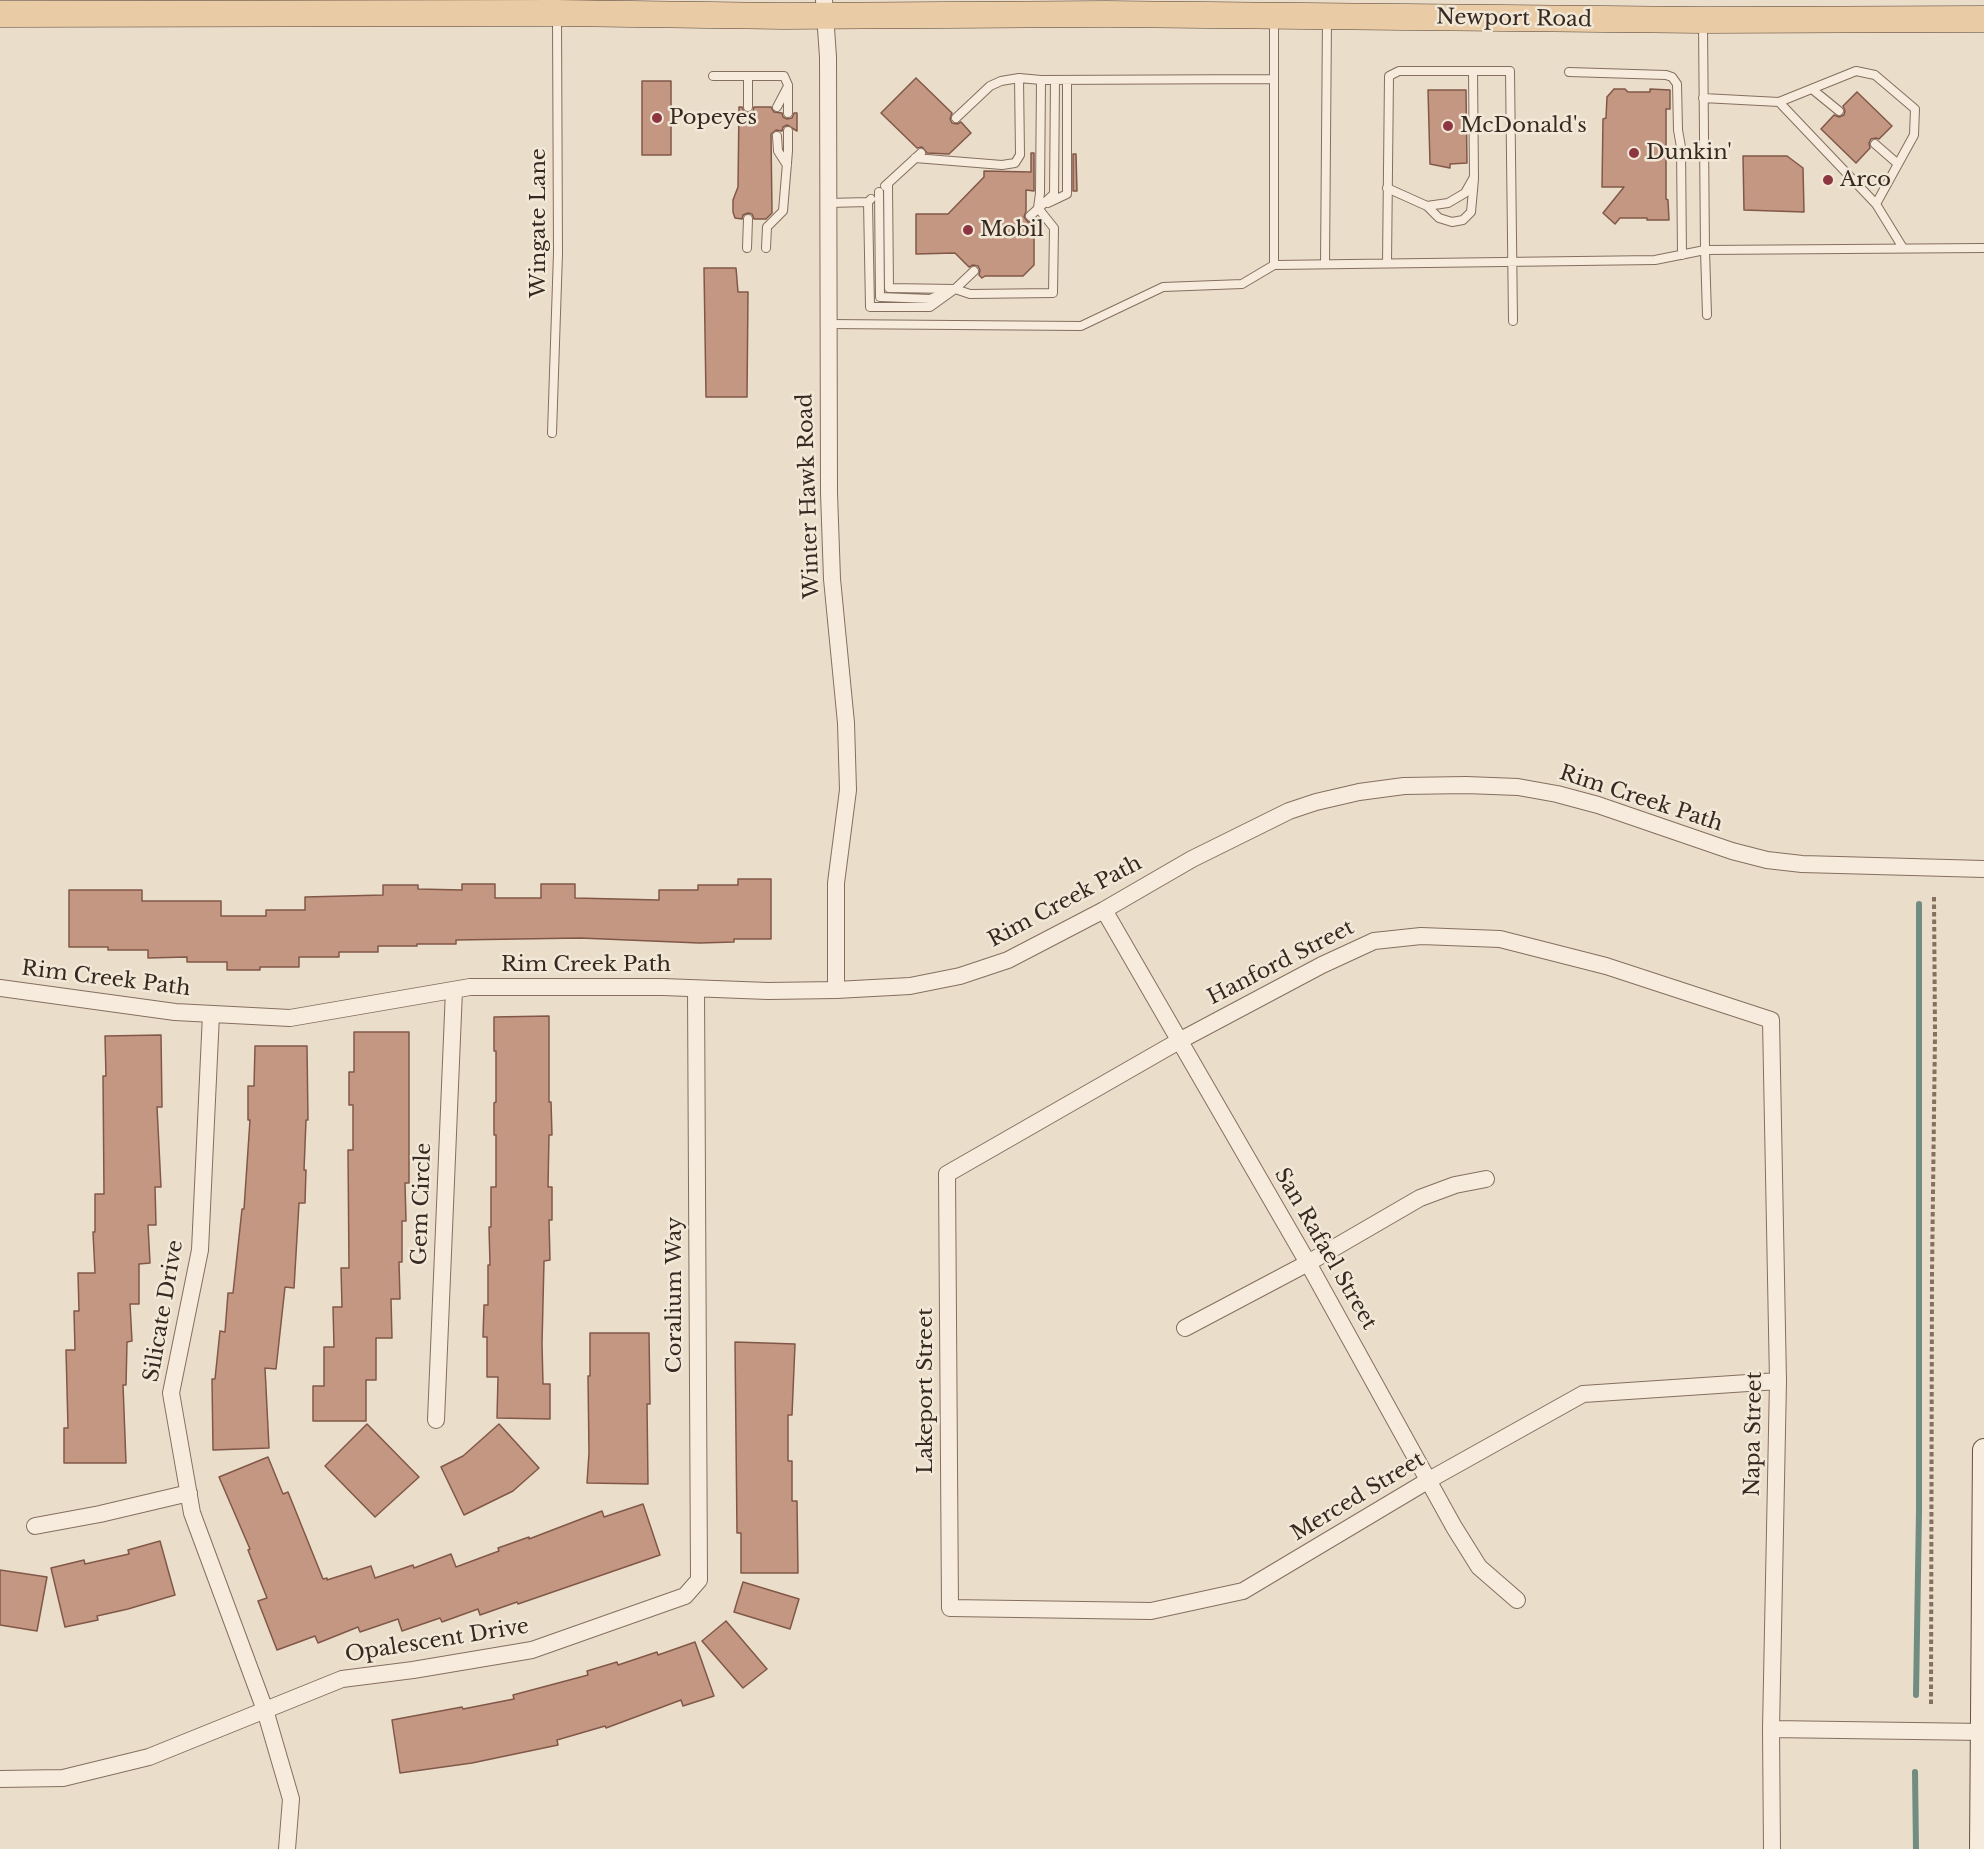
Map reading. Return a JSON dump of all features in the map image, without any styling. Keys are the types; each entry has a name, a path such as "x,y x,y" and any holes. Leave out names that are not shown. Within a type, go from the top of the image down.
{"main road":[{"path":"1274,17 1298,0"},
{"name":"Newport Road","path":"0,14 557,13 825,8 1274,17 1703,21 1984,19"}],"street":[{"name":"Winter Hawk Road","path":"825,8 829,493 832,579 846,723 848,790 836,883 836,990"},
{"name":"Rim Creek Path","path":"0,988 175,1012 290,1018 470,987 836,990 910,986 985,969 1008,960 1104,910 1192,859 1289,811 1359,792 1435,784 1518,787 1557,794 1598,805 1732,851 1767,860 1802,864 1984,869"},
{"name":"San Rafael Street","path":"1104,910 1308,1263 1479,1567 1517,1600"},
{"name":"Hanford Street","path":"947,1173 1179,1041 1322,965 1374,941 1421,936 1500,939 1606,966 1771,1020"},
{"name":"Coralium Way","path":"685,1596 699,1580 696,989"},
{"name":"Gem Circle","path":"436,1420 454,990"},
{"name":"Silicate Drive","path":"211,1014 200,1250 171,1393 192,1513 266,1710 291,1799 287,1849"},
{"name":"Napa Street","path":"1771,1020 1778,1381 1771,1729 1772,1849"},
{"name":"Lakeport Street","path":"947,1173 950,1608"},
{"path":"1185,1328 1308,1263 1420,1198 1455,1185 1486,1179"},
{"name":"Merced Street","path":"950,1608 1151,1611 1243,1592 1429,1480 1583,1394 1778,1381"},
{"path":"1981,1849 1984,1450"},
{"path":"35,1526 100,1514 189,1493"},
{"name":"Opalescent Drive","path":"0,1779 63,1778 149,1757 342,1679 532,1650 685,1596"},
{"path":"1771,1729 1983,1732"}],"lane":[{"name":"Wingate Lane","path":"552,433 558,253 557,13"},
{"path":"1274,17 1274,265"},
{"path":"1325,264 1327,17"},
{"path":"1703,21 1707,315"},
{"path":"1387,263 1389,76 1400,71 1510,71 1513,321"},
{"path":"1388,188 1427,206 1439,219 1452,222 1463,220 1471,212 1474,177 1473,71"},
{"path":"1703,98 1779,102 1856,71 1875,75 1915,109 1914,135 1876,204"},
{"path":"1569,72 1666,75 1672,77 1677,84 1678,130 1681,147 1682,255"},
{"path":"713,76 784,76 788,86 788,113"},
{"path":"748,76 748,107"},
{"path":"956,118 990,86 1001,81 1019,78 1041,80 1274,79"},
{"path":"828,203 868,202 918,156 1002,165 1015,163 1020,155 1019,78"},
{"path":"888,184 889,288 955,289 970,294 1053,293 1054,228 1038,208 1041,80"},
{"path":"1030,216 1054,194 1055,80"},
{"path":"1038,208 1067,194 1067,80"},
{"path":"777,107 788,86"},
{"path":"1812,89 1839,111"},
{"path":"1779,102 1876,204 1903,248"},
{"path":"766,248 766,227 783,212 788,131"},
{"path":"777,136 778,151 787,165"},
{"path":"1875,144 1898,164"},
{"path":"1427,206 1448,203 1465,193 1474,177"},
{"path":"879,192 880,297 930,299 955,289"},
{"path":"868,202 870,307 930,307 955,289 974,271"},
{"path":"747,248 748,219"},
{"path":"827,324 1081,326 1163,287 1242,284 1274,265 1655,260 1705,250 1984,248"}],"path":[{"path":"1931,1704 1934,897"}],"building":[{"path":"916,78 952,113 950,119 952,123 961,122 971,133 949,154 927,153 922,147 917,148 881,113"},
{"name":"Popeyes","path":"642,81 671,81 671,155 642,155"},
{"name":"Dunkin'","path":"1614,89 1625,89 1628,92 1650,92 1650,89 1670,90 1670,109 1666,109 1666,199 1668,200 1669,220 1620,218 1615,224 1603,213 1624,187 1602,187 1603,119 1606,118 1607,97"},
{"name":"McDonald's","path":"1428,90 1466,90 1467,163 1450,164 1450,168 1430,164"},
{"path":"1857,92 1892,126 1879,139 1871,139 1870,148 1856,163 1821,129 1834,115 1839,117 1844,115 1843,106"},
{"path":"739,107 749,113 754,107 771,107 774,112 782,113 787,119 797,113 797,131 787,125 782,131 776,130 771,134 772,213 766,219 754,219 752,214 748,213 743,215 742,219 735,218 733,212 733,200 738,187"},
{"path":"1031,153 1034,153 1034,191 1026,190 1024,217 1028,222 1034,221 1037,224 1034,229 1034,265 1023,276 985,276 982,278 979,275 978,266 969,267 955,253 916,254 916,214 948,214 984,177 984,171 1031,172"},
{"path":"1073,154 1076,154 1077,191 1073,191"},
{"path":"1743,156 1787,156 1803,168 1804,212 1744,210"},
{"path":"704,268 736,268 738,292 748,292 747,397 706,397"},
{"path":"738,879 771,879 771,939 734,939 734,942 699,943 580,938 456,940 456,944 378,946 378,952 339,952 339,957 299,957 299,967 260,967 260,970 227,970 227,962 187,962 187,957 148,958 148,950 69,947 69,890 142,890 142,901 221,901 221,916 266,916 266,910 305,910 305,897 383,895 383,885 418,885 418,889 462,890 462,884 495,884 495,898 541,898 541,884 575,884 575,898 659,900 659,890 698,890 698,885 738,885"},
{"path":"549,1016 549,1102 551,1102 552,1135 549,1135 548,1187 552,1187 552,1220 549,1220 550,1260 544,1261 542,1344 543,1384 550,1384 550,1419 497,1418 498,1377 487,1377 487,1337 483,1337 484,1305 488,1305 491,1187 496,1187 494,1017"},
{"path":"354,1032 409,1032 409,1183 405,1183 406,1221 402,1221 402,1262 399,1262 400,1299 391,1299 392,1338 376,1338 376,1380 366,1380 366,1421 313,1421 313,1386 324,1386 324,1347 334,1347 333,1307 342,1307 341,1268 349,1268 348,1150 353,1150 353,1105 349,1105 349,1072 354,1072"},
{"path":"161,1035 162,1107 157,1107 161,1187 155,1187 156,1225 148,1225 150,1263 139,1264 139,1304 130,1304 132,1341 127,1342 126,1385 123,1385 126,1463 64,1463 64,1428 68,1428 66,1350 75,1350 74,1311 79,1311 78,1273 95,1273 93,1232 95,1232 95,1194 104,1194 105,1036"},
{"path":"255,1046 307,1046 308,1120 306,1120 304,1170 306,1170 305,1203 299,1203 294,1288 285,1287 276,1369 265,1368 269,1448 213,1450 212,1379 215,1379 220,1331 225,1332 228,1293 233,1293 242,1209 244,1209 250,1120 248,1120 248,1086 254,1086"},
{"path":"590,1333 649,1333 648,1484 587,1483"},
{"path":"735,1342 795,1344 792,1415 788,1415 788,1461 792,1461 792,1501 797,1501 798,1573 741,1573 741,1533 737,1533"},
{"path":"367,1424 419,1477 375,1517 325,1466"},
{"path":"499,1424 539,1468 513,1491 464,1515 441,1467 463,1456"},
{"path":"268,1457 283,1494 288,1492 323,1579 327,1578 327,1580 371,1566 375,1578 413,1565 414,1568 451,1554 456,1567 499,1551 498,1548 529,1537 529,1539 602,1511 604,1517 643,1504 660,1555 480,1615 478,1609 442,1622 440,1618 402,1631 398,1619 360,1632 358,1627 318,1643 315,1636 277,1650 258,1601 267,1598 248,1550 250,1549 219,1477"},
{"path":"160,1541 175,1595 97,1616 98,1620 65,1627 51,1568 84,1560 85,1564 129,1554 128,1550"},
{"path":"0,1570 47,1577 37,1631 0,1625"},
{"path":"743,1582 799,1599 790,1629 734,1612"},
{"path":"726,1621 767,1669 743,1688 702,1641"},
{"path":"695,1642 714,1696 683,1706 681,1700 606,1728 605,1726 557,1740 558,1745 472,1763 400,1773 392,1720 514,1699 513,1695 588,1675 587,1671 617,1662 618,1665 657,1652 658,1655"}],"waterway":[{"path":"1916,1695 1919,1511 1919,904"},
{"path":"1915,1772 1916,1849"}],"place":[{"name":"Popeyes","path":"657,118"},
{"name":"McDonald's","path":"1448,126"},
{"name":"Dunkin'","path":"1634,153"},
{"name":"Arco","path":"1828,180"},
{"name":"Mobil","path":"968,230"}]}
